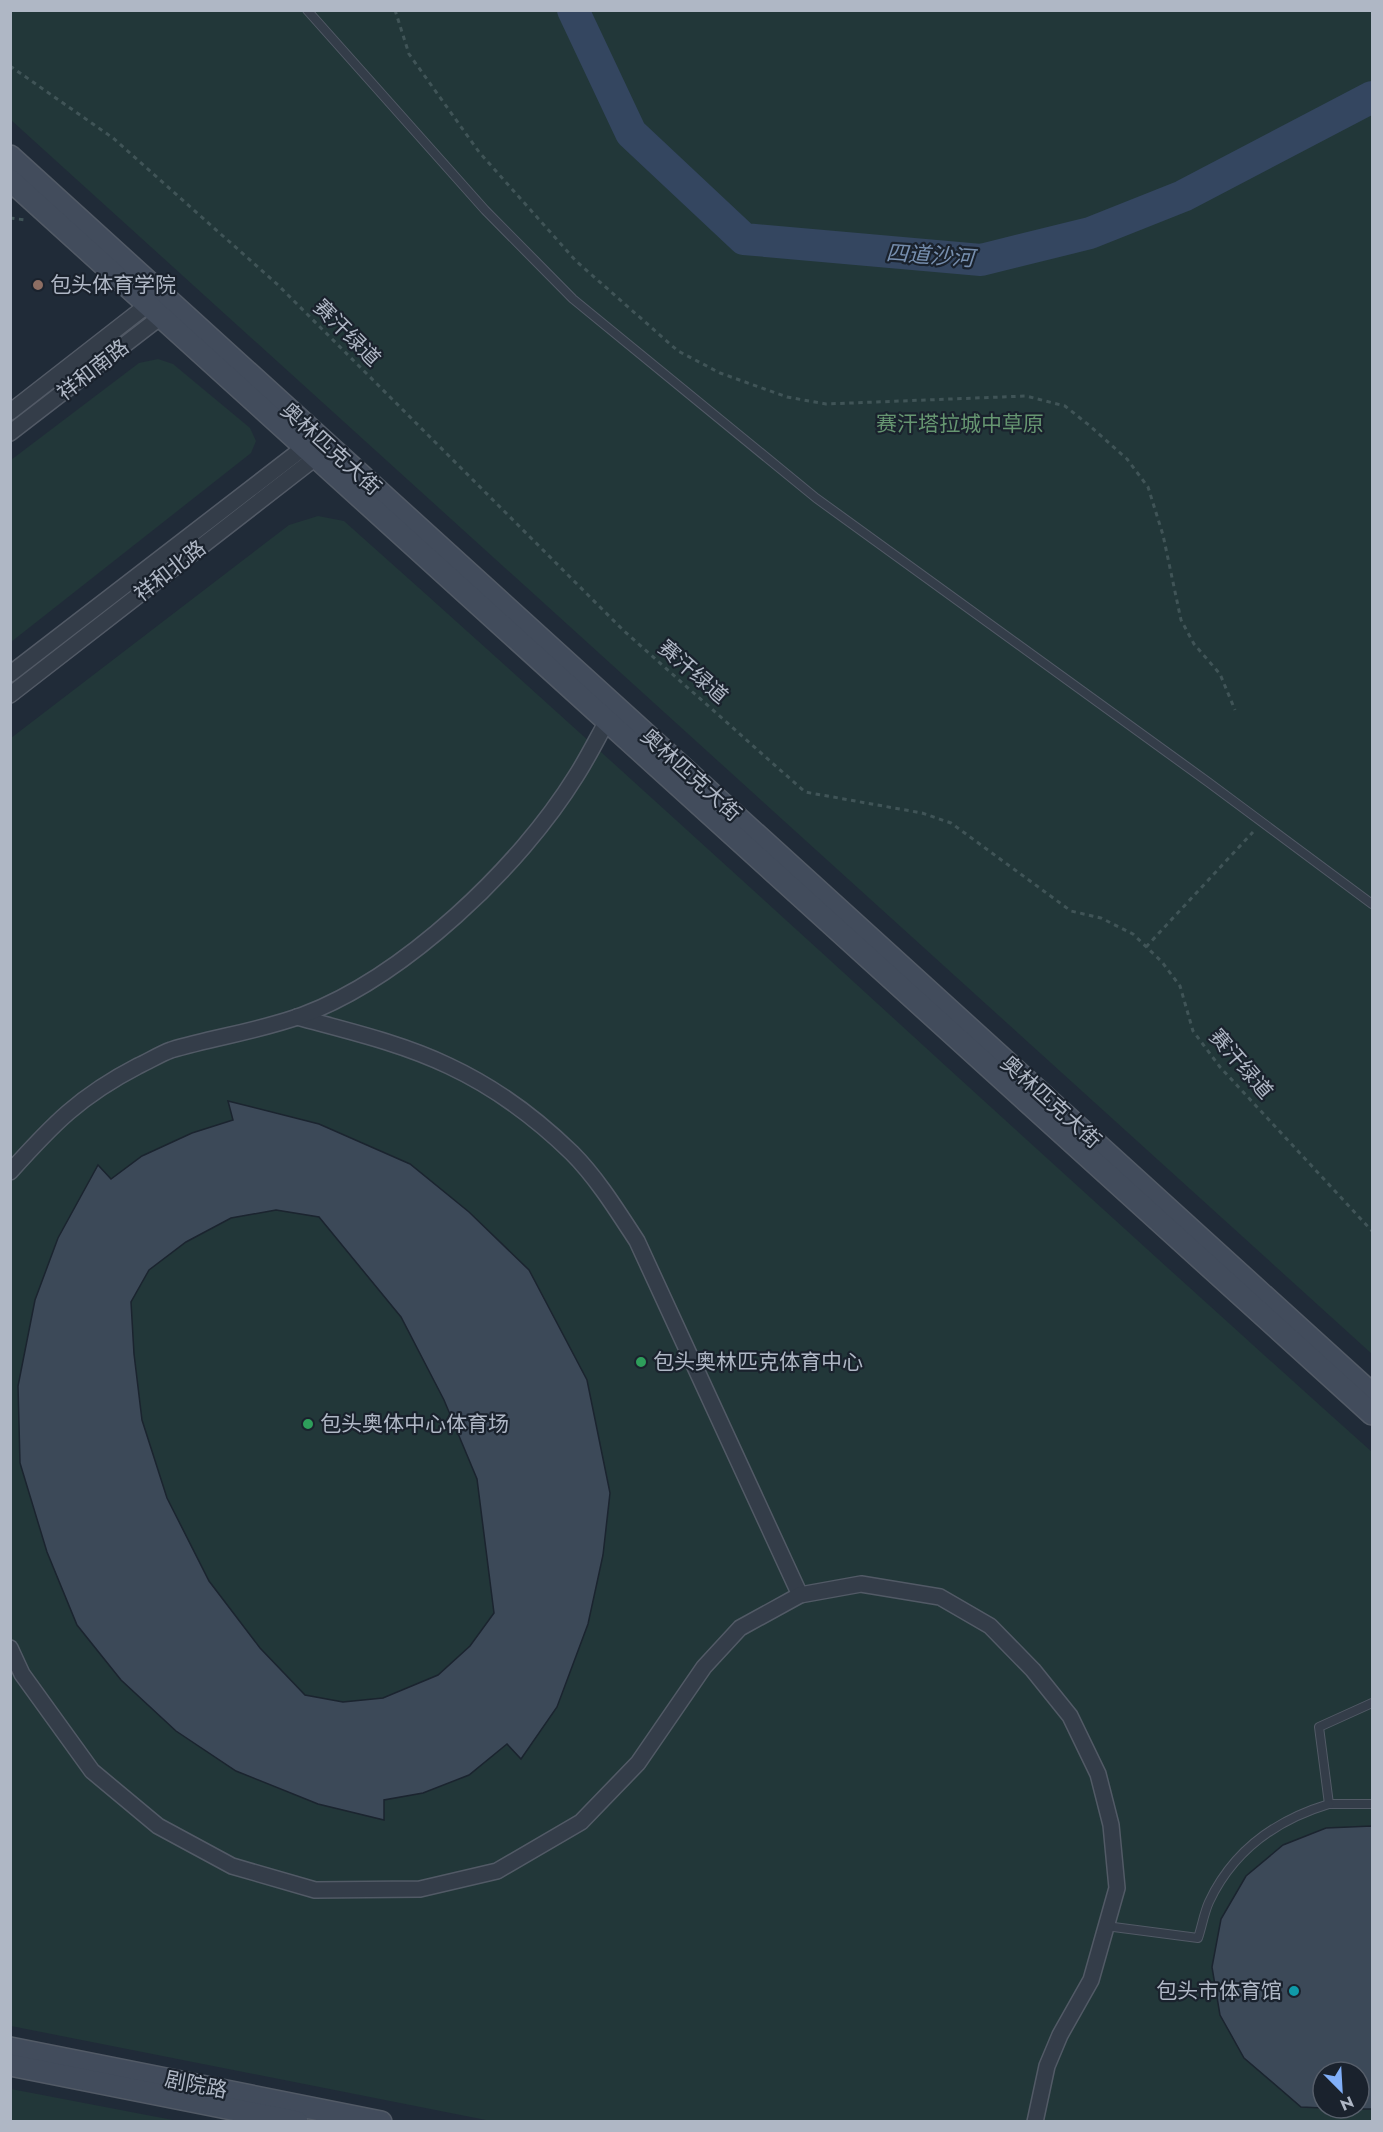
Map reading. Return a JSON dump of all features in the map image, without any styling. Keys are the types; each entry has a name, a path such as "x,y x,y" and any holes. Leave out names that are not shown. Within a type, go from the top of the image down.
{"main road":[{"name":"奥林匹克大街","path":"10,156 42,197 317,447 1372,1394"},
{"path":"11,185 42,197"},
{"name":"奥林匹克大街","path":"42,197 71,211 162,305"},
{"name":"奥林匹克大街","path":"317,447 607,721 1372,1414"},
{"name":"剧院路","path":"10,2048 381,2121"},
{"name":"剧院路","path":"10,2065 297,2121"}],"street":[{"name":"祥和南路","path":"10,411 162,305"},
{"name":"祥和南路","path":"10,433 162,305"},
{"name":"祥和北路","path":"10,674 317,447"},
{"name":"祥和北路","path":"10,695 317,447"},
{"path":"10,1173 53,1124 101,1085 169,1051 297,1017 359,987 425,943 495,879 576,777 607,721"},
{"path":"297,1017 380,1040 450,1066 516,1106 573,1154 618,1211 637,1241 800,1595"},
{"path":"10,1648 22,1674 92,1772 158,1826 232,1866 315,1890 420,1889 497,1871 580,1822 638,1763 704,1668 741,1628 800,1595 861,1584 940,1597 990,1626 1033,1670 1070,1716 1098,1774 1111,1825 1117,1888 1091,1980 1060,2035 1047,2066 1035,2121"}],"lane":[{"path":"307,10 485,210 573,299 816,498 1372,904"},
{"path":"1329,1804 1319,1727 1372,1703"},
{"path":"1106,1926 1198,1938 1209,1903 1226,1872 1247,1848 1272,1828 1299,1813 1329,1804 1372,1804"}],"path":[{"path":"395,10 409,54 479,152 576,261 678,351 720,373 788,397 826,404 1026,396 1065,406 1090,426 1127,459 1148,487 1181,620 1194,644 1220,674 1234,710"},
{"name":"赛汗绿道","path":"10,66 113,138 278,285 624,631 805,792 922,813 951,823 1071,911 1101,918 1132,934 1162,962 1180,986 1193,1031 1220,1067 1372,1231"},
{"path":"1146,947 1262,822"}],"green space":[{"name":"赛汗塔拉城中草原","path":"10,11 1372,11 1372,1354 11,120"},
{"path":"158,359 173,364 250,428 256,441 251,453 11,642 11,460 139,363"},
{"name":"包头奥林匹克体育中心","path":"318,516 344,521 1372,1452 1372,2121 491,2121 11,2026 11,738 289,525"},
{"path":"11,2089 178,2121 11,2121"}],"building":[{"name":"包头奥体中心体育场","path":"228,1101 319,1124 410,1164 469,1212 529,1270 587,1380 610,1493 603,1555 588,1624 557,1707 521,1759 507,1744 469,1775 423,1793 384,1800 384,1820 318,1804 236,1771 176,1731 121,1680 77,1625 47,1552 20,1463 18,1386 35,1300 58,1238 98,1165 111,1179 142,1156 192,1133 233,1120","holes":["276,1210 319,1217 401,1317 444,1400 477,1479 494,1613 470,1646 438,1675 383,1698 343,1702 305,1695 260,1648 209,1581 167,1498 142,1420 134,1354 131,1302 149,1270 186,1242 231,1218"]},
{"name":"包头市体育馆","path":"1372,1826 1372,2109 1371,2060 1311,2060 1311,2107 1301,2107 1244,2058 1220,2015 1212,1967 1221,1919 1246,1876 1283,1845 1326,1828"}],"waterway":[{"name":"四道沙河","path":"573,10 631,133 744,239 981,260 1090,233 1183,196 1372,97"}],"place":[{"name":"包头体育学院","path":"38,285"},
{"name":"包头奥林匹克体育中心","path":"641,1362"},
{"name":"包头奥体中心体育场","path":"308,1424"},
{"name":"包头市体育馆","path":"1294,1991"}]}
